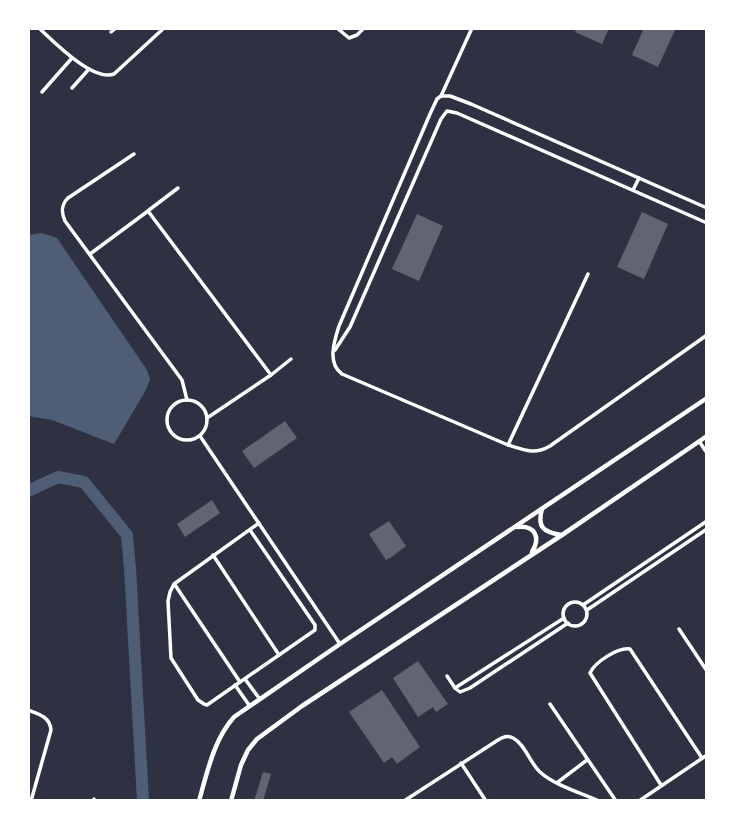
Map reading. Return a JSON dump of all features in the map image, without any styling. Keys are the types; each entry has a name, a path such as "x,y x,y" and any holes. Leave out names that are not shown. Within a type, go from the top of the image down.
{"street":[{"path":"39,28 72,58 111,76 164,28"},
{"path":"111,32 116,28"},
{"path":"155,28 159,34"},
{"path":"337,28 349,38 364,28"},
{"path":"472,28 430,114 339,327 334,365 342,374 528,451 544,449 707,335"},
{"path":"42,92 72,58"},
{"path":"72,88 90,68"},
{"path":"441,96 450,96 471,104 707,208"},
{"path":"334,351 351,327 440,119 447,111 457,113 707,223"},
{"path":"134,154 73,194 65,201 63,216 181,380 187,400"},
{"path":"633,190 639,178"},
{"path":"90,254 178,188"},
{"path":"148,211 271,375"},
{"path":"508,444 589,274"},
{"path":"207,418 291,359"},
{"path":"199,801 223,732 234,717 707,398"},
{"path":"187,400 203,407 207,418 206,428 194,439 174,436 167,424 167,417 174,405 187,400"},
{"path":"200,436 340,643"},
{"path":"231,801 241,765 257,739 302,706 707,436"},
{"path":"699,441 707,453"},
{"path":"542,509 540,517 543,529 562,535"},
{"path":"583,604 707,521"},
{"path":"250,530 315,630 207,705 198,700 171,658 168,601 174,584 259,523"},
{"path":"513,528 528,528 534,532 537,538 531,554"},
{"path":"587,610 707,529"},
{"path":"213,555 279,655"},
{"path":"174,584 259,698"},
{"path":"570,604 583,604 587,610 583,624 574,626 568,623 564,618 564,611 570,604"},
{"path":"455,688 564,618"},
{"path":"447,676 455,688 462,692 568,623"},
{"path":"679,629 707,671"},
{"path":"661,785 590,673 595,665 621,649 627,648 633,652 702,758"},
{"path":"235,685 250,705"},
{"path":"550,704 616,801"},
{"path":"28,710 47,719 51,724 31,801"},
{"path":"404,801 461,762 509,736 515,738 541,774 599,801"},
{"path":"639,801 707,755"},
{"path":"557,783 587,760"},
{"path":"461,762 486,801"}],"water":[{"path":"42,233 57,238 147,370 150,379 146,390 114,444 52,420 28,416 28,235"}],"building":[{"path":"577,28 609,28 602,44 575,32"},
{"path":"644,28 676,28 658,67 632,55"},
{"path":"642,212 668,224 644,279 617,267"},
{"path":"417,214 443,226 419,281 392,269"},
{"path":"285,421 297,438 254,468 242,451"},
{"path":"212,500 220,513 185,537 177,524"},
{"path":"389,521 406,546 386,560 369,534"},
{"path":"418,661 448,704 436,712 433,707 418,717 393,678"},
{"path":"382,690 420,747 397,764 392,757 384,763 349,712"},
{"path":"263,772 271,774 263,801 254,801"}],"waterway":[{"path":"28,491 58,477 84,482 127,535 143,801"}]}
